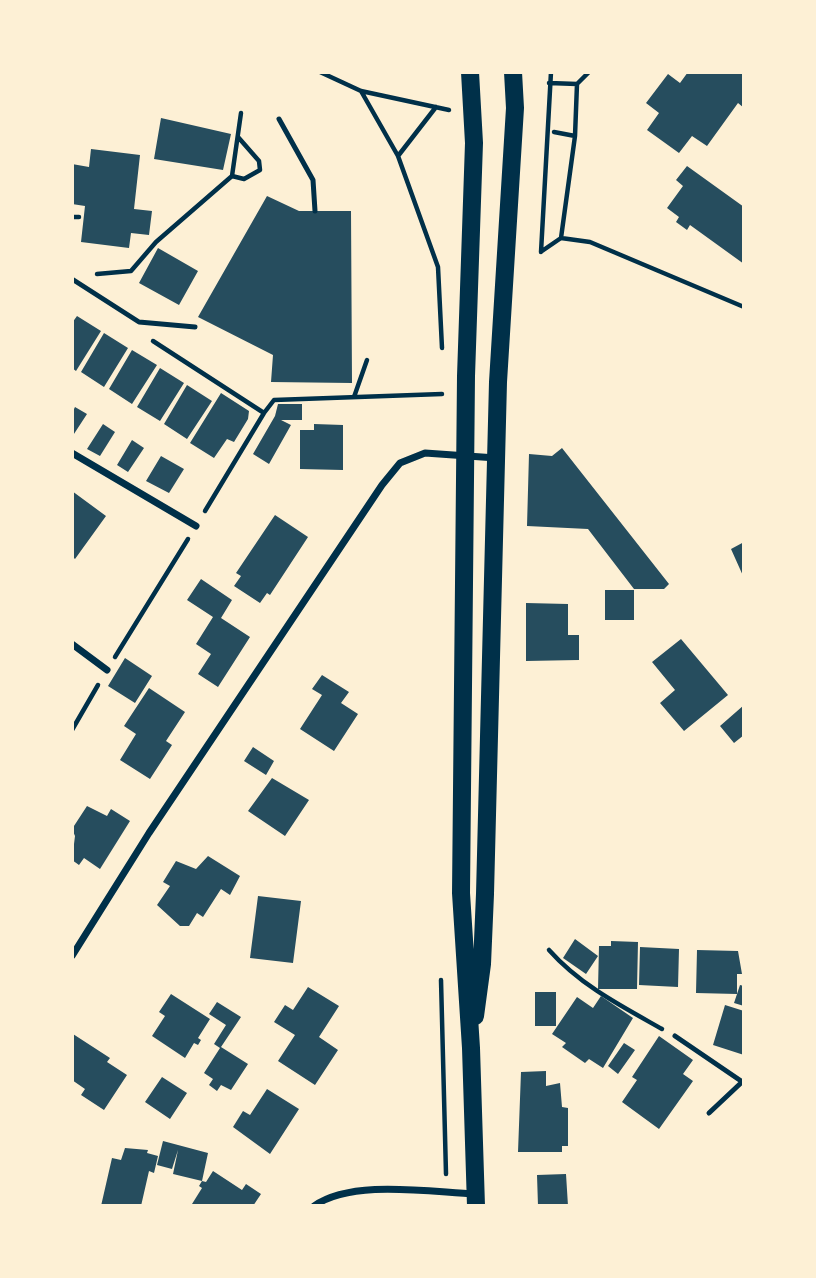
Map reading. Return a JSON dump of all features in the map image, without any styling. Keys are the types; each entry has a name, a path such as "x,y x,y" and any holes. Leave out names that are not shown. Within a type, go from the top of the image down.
{"main road":[{"path":"470,72 474,143 465,454 461,893 463,962 471,1048 475,1200"},
{"path":"471,1048 484,922 500,343 515,108 513,72"}],"street":[{"path":"72,453 196,526"},
{"path":"72,956 149,833 382,485 400,463 425,453 497,458"},
{"path":"72,644 107,670"},
{"path":"314,1206 321,1201 362,1189 475,1200"}],"lane":[{"path":"279,119 313,180 315,211"},
{"path":"72,279 139,322 195,327"},
{"path":"675,1036 743,1082 709,1113"}],"path":[{"path":"320,72 361,91 453,110"},
{"path":"551,72 541,252 561,238 590,242 744,306"},
{"path":"561,238 575,136 577,84 589,72"},
{"path":"550,83 577,84"},
{"path":"361,91 398,156 438,267 442,353"},
{"path":"398,156 436,107"},
{"path":"117,271 131,271 156,242 232,176 241,113"},
{"path":"554,132 575,136"},
{"path":"232,176 244,179 260,170 259,160 238,136"},
{"path":"72,217 79,217"},
{"path":"139,322 156,346 264,413"},
{"path":"354,397 367,360"},
{"path":"72,730 274,400 447,394"},
{"path":"549,950 564,967 599,993 675,1036"}],"building":[{"path":"688,72 744,72 744,108 738,103 707,146 692,136 679,153 647,130 659,113 646,103 668,74 680,83"},
{"path":"161,118 231,134 223,170 154,159"},
{"path":"91,149 140,155 134,209 152,211 149,235 131,233 129,248 81,242 85,206 72,204 72,164 89,167"},
{"path":"687,166 744,207 744,264 690,225 687,230 676,222 679,217 667,208 683,186 676,180"},
{"path":"267,196 299,211 351,211 352,383 271,382 273,355 198,317"},
{"path":"158,248 198,271 179,305 139,283"},
{"path":"77,316 101,331 76,371 72,368 72,323"},
{"path":"104,333 128,348 104,387 81,372"},
{"path":"132,350 157,365 132,404 109,389"},
{"path":"160,368 184,383 160,421 137,407"},
{"path":"187,385 212,401 187,439 164,424"},
{"path":"221,393 249,411 248,419 234,442 227,439 214,458 190,443"},
{"path":"278,404 302,404 302,420 281,420 291,425 269,464 253,454 275,416"},
{"path":"75,407 87,414 72,437 72,413"},
{"path":"103,424 115,432 100,456 87,449"},
{"path":"314,424 343,425 343,470 300,469 300,430 314,430"},
{"path":"132,440 144,448 128,472 117,465"},
{"path":"562,448 669,584 664,589 634,589 588,529 527,526 529,454 552,456"},
{"path":"161,456 184,469 169,493 146,481"},
{"path":"72,491 106,516 75,559 72,556"},
{"path":"275,515 308,537 270,595 267,593 260,603 234,586 241,576 236,573"},
{"path":"744,542 744,578 731,549"},
{"path":"201,579 232,600 221,618 250,637 218,687 198,674 211,654 196,644 213,617 187,600"},
{"path":"605,590 634,590 634,620 605,620"},
{"path":"526,603 568,604 568,635 579,635 579,660 526,661"},
{"path":"681,639 728,695 684,731 660,703 675,690 652,662"},
{"path":"125,658 152,676 135,703 108,686"},
{"path":"322,675 349,692 341,703 358,714 334,751 300,729 322,695 312,689"},
{"path":"149,688 185,712 166,741 172,745 150,779 120,760 136,734 124,726"},
{"path":"744,705 744,735 734,743 720,726"},
{"path":"253,747 274,761 266,775 244,761"},
{"path":"272,778 309,800 285,836 248,811"},
{"path":"87,806 107,816 111,809 130,821 100,869 84,858 79,865 72,860 75,836 72,829"},
{"path":"208,856 240,876 230,895 221,889 203,917 197,913 189,926 180,926 157,905 170,886 163,882 176,861 196,869"},
{"path":"258,896 301,901 293,963 250,958"},
{"path":"575,939 598,956 586,974 563,958"},
{"path":"611,941 638,942 637,989 598,989 599,946 611,946"},
{"path":"640,947 679,949 678,987 639,985"},
{"path":"697,950 738,951 742,974 737,974 737,994 696,993"},
{"path":"740,985 744,986 744,1006 734,1003"},
{"path":"308,987 339,1006 319,1037 338,1050 315,1085 278,1061 295,1035 274,1022 285,1005 293,1010"},
{"path":"535,992 556,992 556,1026 535,1026"},
{"path":"171,994 210,1019 198,1038 201,1040 198,1045 194,1043 185,1058 152,1036 165,1016 159,1012"},
{"path":"601,996 633,1018 603,1068 589,1059 585,1063 562,1047 566,1043 552,1034 577,997 593,1008"},
{"path":"217,1002 241,1017 221,1047 248,1064 231,1090 221,1085 217,1091 209,1085 213,1079 204,1073 220,1048 214,1044 226,1025 209,1014"},
{"path":"725,1005 744,1011 744,1055 713,1045"},
{"path":"73,1034 110,1058 107,1062 127,1075 104,1110 81,1095 85,1089 72,1080"},
{"path":"659,1036 693,1060 683,1074 693,1081 659,1129 622,1102 637,1080 632,1077"},
{"path":"624,1043 635,1050 618,1074 608,1066"},
{"path":"546,1071 546,1086 560,1083 562,1107 568,1108 568,1146 562,1146 562,1152 518,1152 521,1072"},
{"path":"162,1077 187,1093 170,1119 145,1102"},
{"path":"267,1089 299,1109 270,1154 233,1127 243,1111 250,1115"},
{"path":"163,1141 208,1153 202,1181 173,1174 178,1150 172,1169 157,1165"},
{"path":"125,1148 148,1150 147,1153 158,1156 154,1173 149,1171 141,1206 101,1206 112,1158 121,1160"},
{"path":"213,1171 242,1190 246,1184 261,1194 253,1206 194,1206 192,1204 202,1188 199,1186 202,1181 206,1182"},
{"path":"566,1174 568,1206 538,1206 537,1175"}]}
